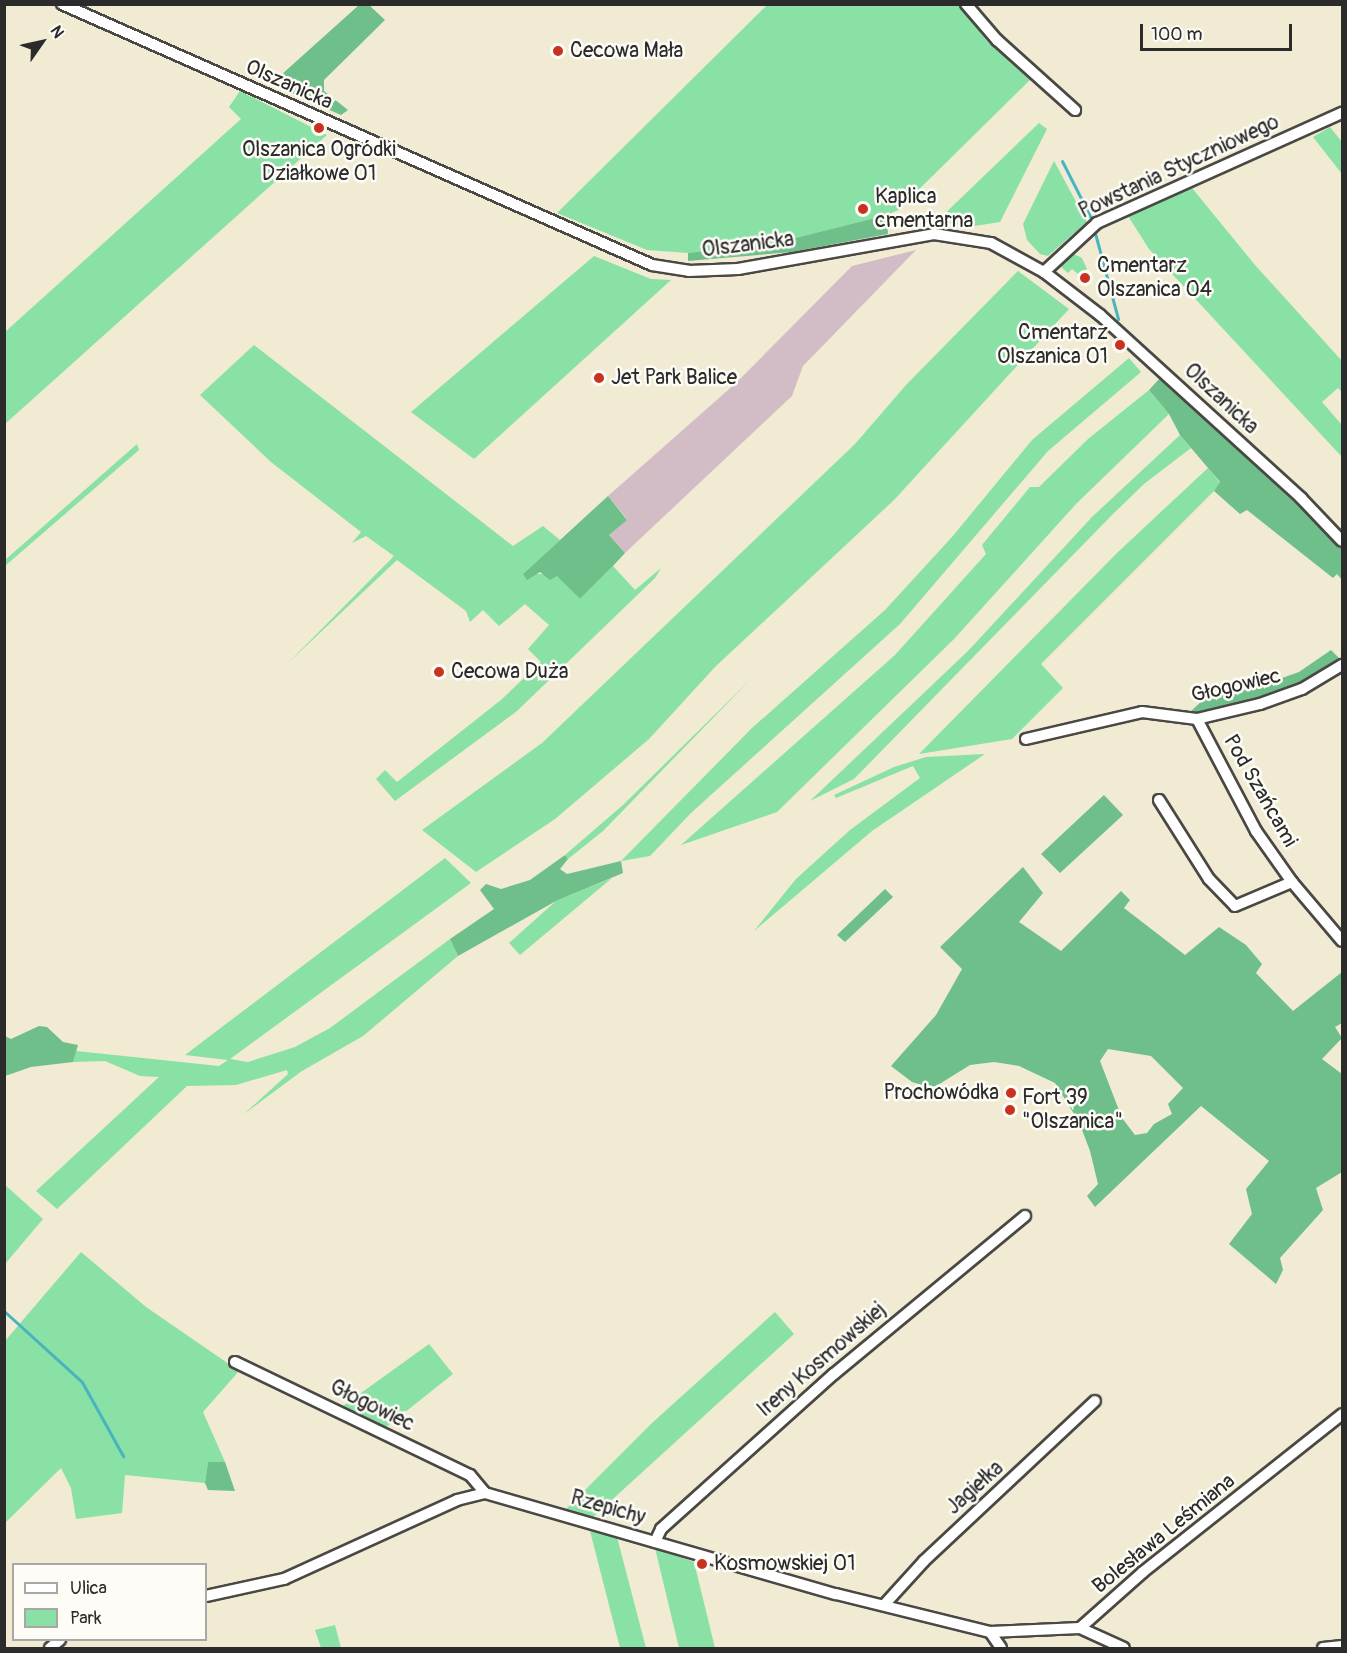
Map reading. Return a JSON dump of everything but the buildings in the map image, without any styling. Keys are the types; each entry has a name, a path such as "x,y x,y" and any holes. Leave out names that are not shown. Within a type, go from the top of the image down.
{"street":[{"name":"Olszanicka","path":"62,4 652,265 689,271 738,269 904,237 946,234 991,243 1044,272 1135,345 1342,541"},
{"path":"966,4 997,40 1075,110"},
{"name":"Powstania Styczniowego","path":"1044,272 1096,223 1342,113"},
{"name":"Głogowiec","path":"1026,739 1142,712 1197,718 1302,689 1342,665"},
{"name":"Pod Szańcami","path":"1197,718 1256,831 1292,882 1342,941"},
{"path":"1159,800 1209,879 1235,906 1292,882"},
{"name":"Ireny Kosmowskiej","path":"654,1542 661,1528 825,1382 1024,1216"},
{"name":"Głogowiec","path":"235,1362 470,1475 485,1493"},
{"name":"Jagiełka","path":"884,1605 924,1561 1095,1401"},
{"name":"Bolesława Leśmiana","path":"1080,1628 1143,1572 1342,1414"},
{"path":"207,1596 284,1579 439,1508 485,1493"},
{"name":"Rzepichy","path":"485,1493 654,1542 990,1632"},
{"path":"990,1632 1080,1628 1124,1648"},
{"path":"990,1632 1001,1648"},
{"path":"1323,1648 1342,1646"}],"shaded area":[{"path":"916,250 803,366 792,396 625,553 609,535 627,519 608,496 736,383 852,266"}],"green space":[{"path":"359,5 369,5 385,20 324,80 324,91 348,110 341,115 271,84"},
{"path":"767,5 961,5 986,40 1030,80 898,210 887,215 779,242 688,253 647,250 557,213"},
{"path":"240,91 327,135 5,424 5,332 241,119 229,107"},
{"path":"1039,123 1047,129 1000,222 968,227 936,222"},
{"path":"1330,127 1342,142 1342,174 1313,137"},
{"path":"1054,161 1087,222 1048,256 1040,254 1027,240 1023,224"},
{"path":"1192,188 1255,265 1342,361 1342,392 1338,388 1322,402 1342,425 1342,457 1149,249 1128,216"},
{"path":"887,215 888,234 792,252 688,261 688,253 779,242"},
{"path":"1074,254 1082,258 1087,269 1078,274 1072,269 1068,273 1061,267 1063,260"},
{"path":"594,256 651,279 671,280 474,459 411,412"},
{"path":"1018,271 1069,309 894,500 715,667 649,739 555,819 476,872 422,830 542,743 855,444 906,385"},
{"path":"254,345 513,546 543,526 560,540 524,573 557,575 580,599 613,566 635,590 661,568 655,578 517,711 395,801 376,779 385,770 397,782 501,700 541,662 528,649 549,625 525,604 499,626 483,610 470,622 466,611 397,560 288,663 394,556 366,536 352,543 361,532 271,462 200,395"},
{"path":"1129,358 1141,372 1048,451 900,624 691,813 650,856 621,861 752,728 885,610 952,537 1032,440"},
{"path":"1161,377 1342,547 1342,580 1337,574 1333,578 1247,510 1240,514 1214,491 1220,482 1180,435 1169,414 1149,390"},
{"path":"1149,390 1169,414 1076,504 954,639 777,812 681,845 895,655 986,554 982,545 1030,487 1039,487 1088,439"},
{"path":"1180,435 1191,448 1144,484 1111,516 854,779 810,801 968,651 1092,517"},
{"path":"137,444 139,450 5,566 5,560"},
{"path":"1208,468 1220,483 1214,491 1041,664 1063,688 1012,739 919,754 1118,552"},
{"path":"608,496 627,520 609,535 625,553 613,566 580,599 557,576 550,580 540,572 527,580 523,574"},
{"path":"1331,650 1342,661 1309,691 1201,722 1189,713 1204,699 1257,687 1299,672"},
{"path":"750,680 603,831 568,859 565,855 623,805"},
{"path":"985,754 872,831 754,931 796,879 850,830 920,778 913,766 836,798 834,795 894,767 926,757"},
{"path":"1104,795 1123,815 1060,873 1041,854"},
{"path":"565,855 568,859 560,869 567,874 621,861 623,873 556,901 458,956 450,939 494,909 480,890 486,884 501,889 530,880"},
{"path":"445,858 471,883 230,1059 248,1062 295,1047 330,1028 450,939 458,956 363,1036 302,1071 244,1114 288,1074 287,1070 236,1085 187,1086 57,1209 36,1191 159,1077 140,1076 105,1061 73,1062 76,1051 219,1066 228,1060 185,1055"},
{"path":"1023,867 1043,893 1019,922 1061,951 1121,891 1130,900 1124,908 1185,955 1219,927 1246,945 1262,964 1256,973 1293,1011 1342,972 1342,1023 1335,1027 1342,1038 1322,1059 1342,1074 1342,1172 1316,1188 1323,1210 1280,1258 1283,1270 1276,1284 1229,1244 1252,1214 1246,1189 1269,1161 1201,1106 1095,1207 1087,1196 1098,1184 1090,1151 1079,1122 1055,1083 1019,1066 994,1062 970,1065 933,1088 912,1082 891,1066 936,1015 962,969 940,947","holes":["1108,1049 1151,1056 1183,1088 1168,1104 1172,1114 1154,1124 1147,1133 1135,1135 1122,1118 1100,1061"]},
{"path":"612,878 520,955 509,943 556,901"},
{"path":"885,889 893,897 845,942 837,935"},
{"path":"39,1026 47,1027 63,1042 78,1045 73,1062 31,1067 5,1076 5,1036 11,1039"},
{"path":"4,1184 43,1219 5,1264 4,1264"},
{"path":"81,1252 146,1307 239,1371 203,1412 225,1462 208,1462 205,1483 125,1475 122,1513 76,1519 71,1488 61,1468 5,1523 5,1341"},
{"path":"775,1312 794,1334 592,1518 566,1509 652,1423"},
{"path":"429,1344 453,1374 385,1428 343,1406"},
{"path":"208,1462 225,1462 235,1491 208,1490 205,1483"},
{"path":"590,1531 617,1537 646,1648 620,1648"},
{"path":"655,1548 694,1562 715,1648 679,1648"},
{"path":"335,1625 341,1648 321,1648 315,1630"}],"waterway":[{"path":"1062,161 1092,220 1097,218"},
{"path":"1185,178 1222,161"},
{"path":"1095,233 1118,319"},
{"path":"4,1311 82,1382 123,1456"}],"place":[{"name":"Cecowa Mała","path":"558,51"},
{"name":"Olszanica Ogródki Działkowe 01","path":"319,128"},
{"name":"Kaplica cmentarna","path":"863,209"},
{"name":"Cmentarz Olszanica 04","path":"1085,278"},
{"name":"Cmentarz Olszanica 01","path":"1120,345"},
{"name":"Jet Park Balice","path":"599,378"},
{"name":"Cecowa Duża","path":"439,672"},
{"name":"Prochowódka","path":"1011,1093"},
{"name":"Fort 39 \"Olszanica\"","path":"1010,1110"},
{"name":"Kosmowskiej 01","path":"702,1564"}]}
